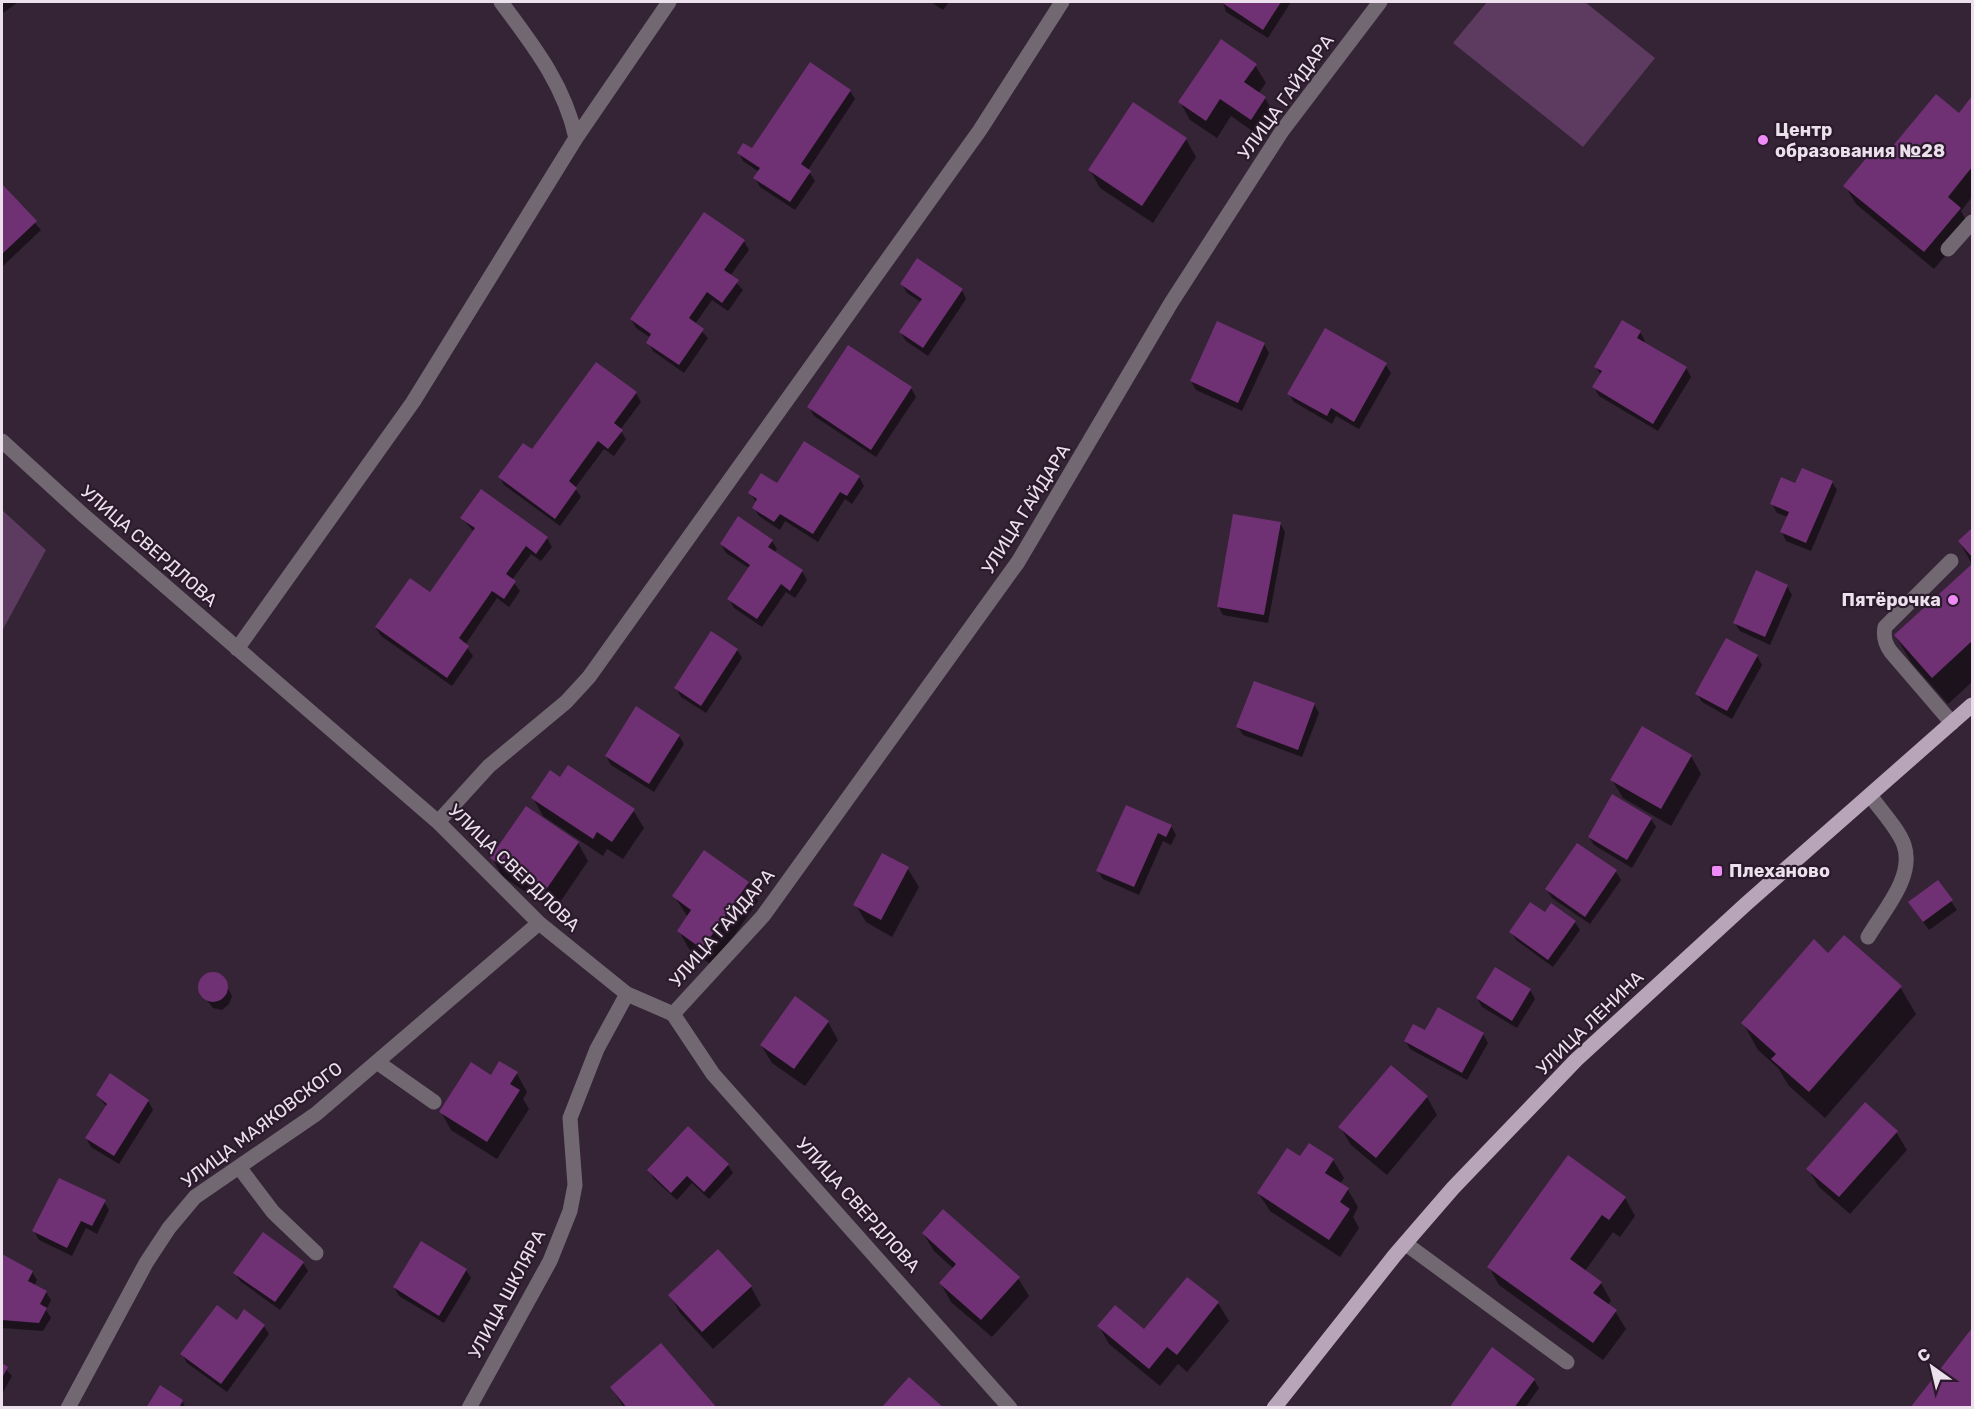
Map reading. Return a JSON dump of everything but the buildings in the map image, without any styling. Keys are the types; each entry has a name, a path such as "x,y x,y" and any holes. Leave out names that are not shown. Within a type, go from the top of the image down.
{"main road":[{"name":"УЛИЦА ЛЕНИНА","path":"1274,1407 1453,1188 1576,1060 1972,705"}],"street":[{"path":"501,2 554,76 572,118 576,138"},
{"path":"237,649 413,402 576,138 669,2"},
{"path":"438,822 489,766 566,702 589,677 980,130 1062,2"},
{"name":"УЛИЦА ГАЙДАРА","path":"673,1014 763,916 1018,562 1172,303 1276,141 1380,2"},
{"path":"1948,249 1972,222"},
{"name":"УЛИЦА СВЕРДЛОВА","path":"2,441 237,649 438,822 539,923 627,994 673,1014 713,1074 1010,1407"},
{"path":"1951,561 1885,627 1884,633 1891,652 1952,723"},
{"path":"1868,938 1905,874 1906,861 1902,842 1870,795"},
{"name":"УЛИЦА МАЯКОВСКОГО","path":"68,1407 146,1263 169,1228 195,1197 316,1114 539,923"},
{"name":"УЛИЦА ШКЛЯРА","path":"469,1407 550,1261 570,1211 575,1185 570,1118 597,1048 627,994"},
{"path":"377,1062 434,1102"},
{"path":"239,1167 273,1212 316,1253"},
{"path":"1406,1244 1567,1362"}],"shaded area":[{"path":"1487,2 1585,2 1655,58 1583,147 1453,43"},
{"path":"2,510 46,550 2,631"}],"place":[{"name":"Центр образования №28","path":"1763,140"},
{"name":"Пятёрочка","path":"1953,600"},
{"name":"Плеханово","path":"1717,871"}]}
